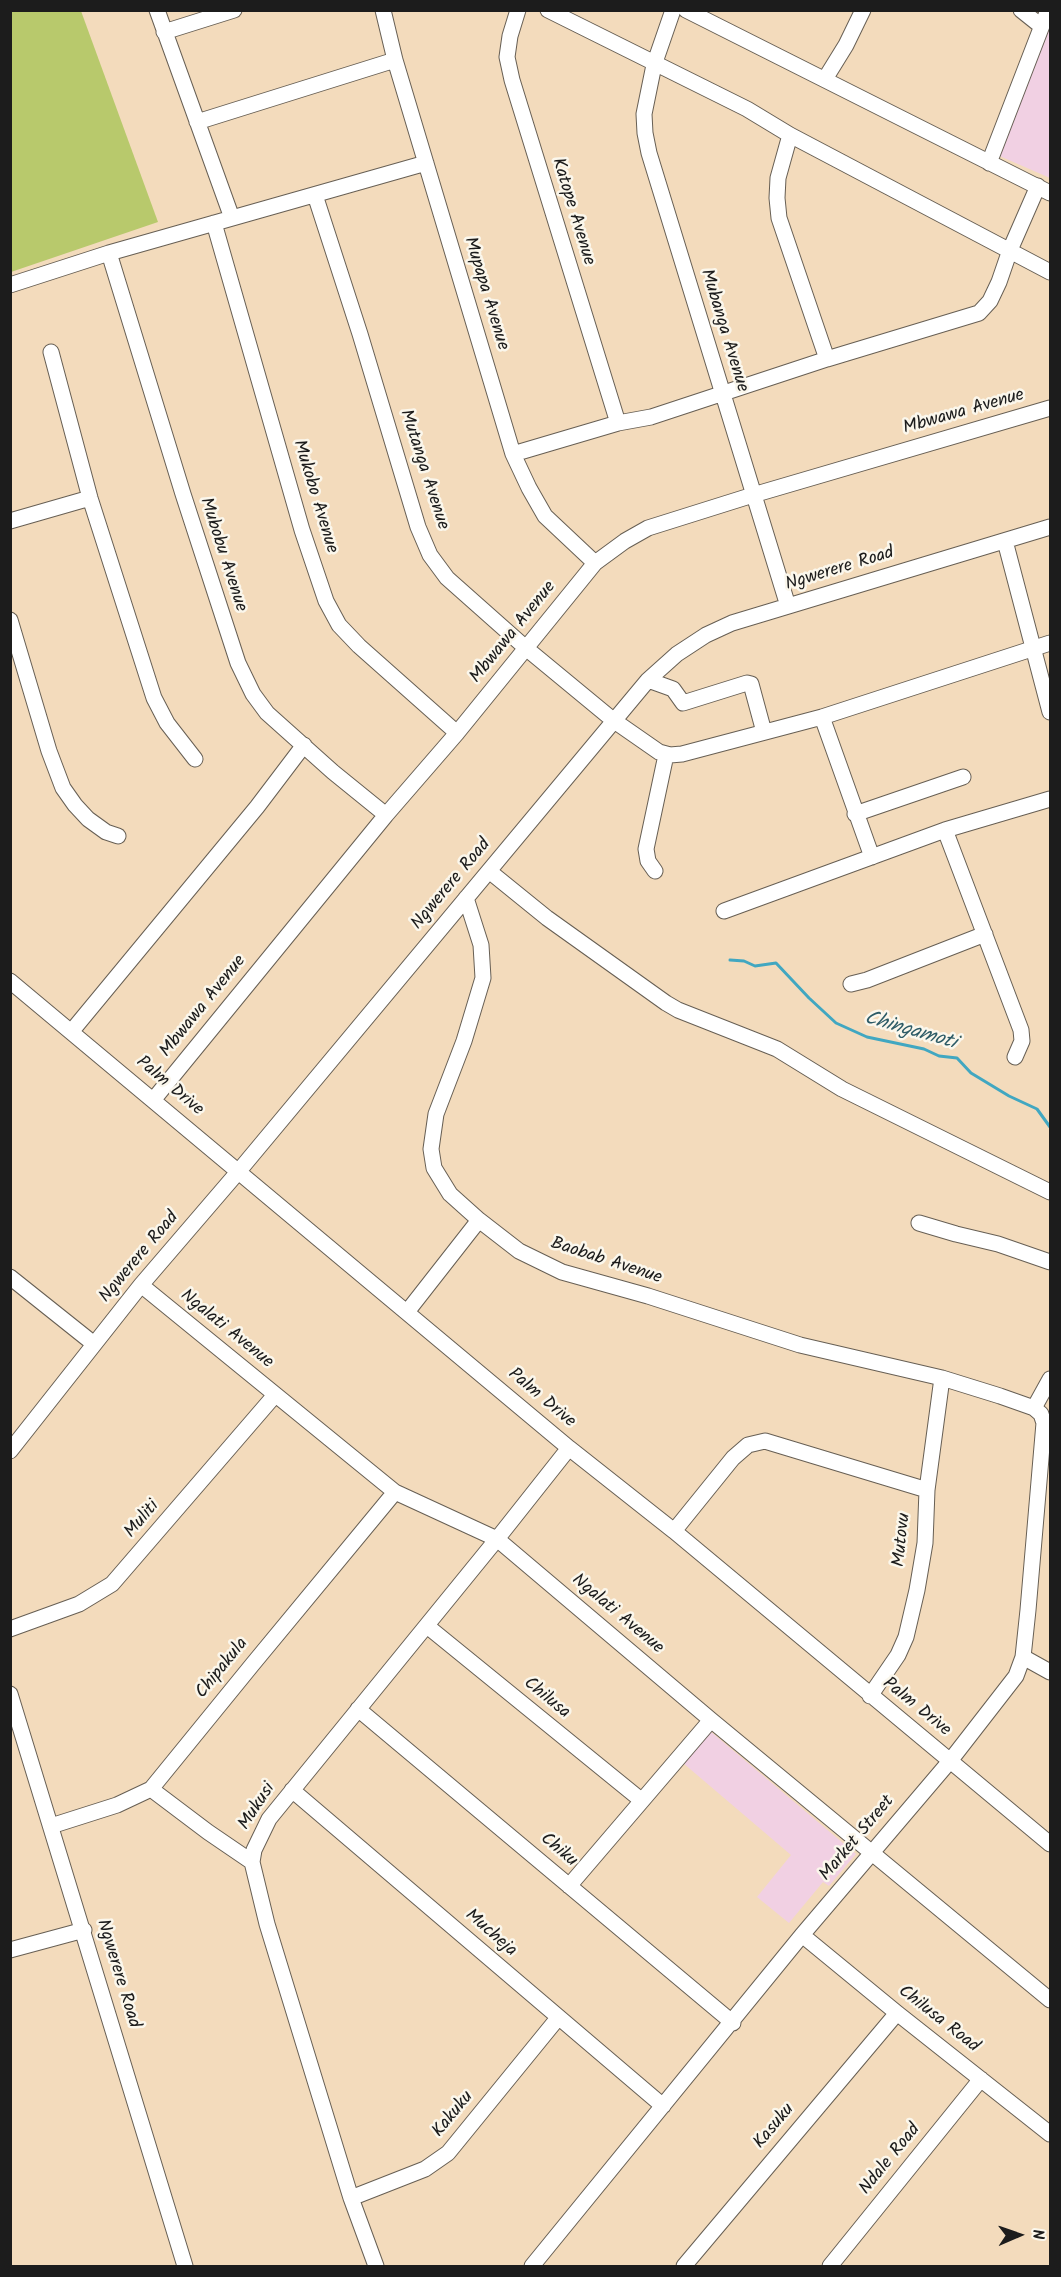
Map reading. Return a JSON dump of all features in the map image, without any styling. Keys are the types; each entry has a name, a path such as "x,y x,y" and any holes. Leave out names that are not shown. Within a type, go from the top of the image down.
{"street":[{"path":"157,10 232,218"},
{"path":"164,32 234,10"},
{"name":"Mupapa Avenue","path":"383,10 395,60 513,454 528,488 545,516 595,563"},
{"name":"Katope Avenue","path":"518,10 510,36 507,57 512,80 618,423"},
{"path":"548,10 747,109 790,135 1050,272"},
{"name":"Mubanga Avenue","path":"673,10 654,64 644,114 649,153 788,606"},
{"path":"825,79 846,45 863,10"},
{"path":"1021,10 1041,26"},
{"path":"989,163 1048,10"},
{"path":"513,454 618,423 651,417 827,359 980,313 990,301 1010,250 1044,189 686,11"},
{"path":"197,122 395,60"},
{"path":"790,135 778,178 779,218 827,359"},
{"path":"10,285 110,253 426,163"},
{"name":"Mutanga Avenue","path":"315,195 418,527 430,555 447,578 527,649 613,720 666,755"},
{"name":"Mukobo Avenue","path":"214,223 302,530 326,602 339,625 352,639 457,733"},
{"name":"Mubobu Avenue","path":"110,253 189,516 238,663 253,694 267,713 386,815"},
{"path":"51,352 90,498 154,698 167,723 195,759"},
{"name":"Mbwawa Avenue","path":"154,1099 386,815 527,649 595,563 625,541 648,528 1050,408"},
{"path":"10,521 90,498"},
{"name":"Ngwerere Road","path":"10,1451 141,1285 238,1172 613,720 648,680 677,654 706,635 732,623 1050,527"},
{"path":"1005,541 1050,712"},
{"path":"10,620 52,761 63,788 88,819 106,832 118,837"},
{"path":"655,871 648,861 646,849 666,755 682,754 822,717 1050,643"},
{"path":"648,680 673,689 683,703 747,683 751,684 765,732"},
{"path":"822,717 872,857"},
{"path":"71,1032 257,807 304,746"},
{"path":"855,814 963,777"},
{"path":"724,911 945,830 1050,799"},
{"path":"945,830 1021,1030 1022,1041 1015,1057"},
{"path":"489,871 566,931 678,1010 777,1049 842,1089 1050,1192"},
{"name":"Baobab Avenue","path":"466,898 481,945 483,978 464,1041 436,1114 431,1149 434,1168 439,1180 450,1194 478,1220 519,1251 562,1272 648,1296 800,1345 942,1378 1034,1408"},
{"path":"851,984 885,974 985,934"},
{"name":"Palm Drive","path":"11,982 154,1099 238,1172 569,1448 674,1531 1050,1844"},
{"path":"407,1312 478,1220"},
{"path":"920,1223 998,1244 1050,1263"},
{"path":"10,1277 94,1344"},
{"name":"Ngalati Avenue","path":"141,1285 395,1492 497,1539 711,1720 1050,2000"},
{"name":"Mutovu","path":"870,1696 893,1662 906,1637 917,1590 925,1543 927,1490 942,1378"},
{"path":"1034,1408 1050,1379"},
{"name":"Muliti","path":"10,1629 79,1604 112,1584 274,1395"},
{"name":"Market Street","path":"540,2264 663,2106 733,2023 802,1935 950,1761 1010,1685 1023,1657 1047,1421 1034,1408"},
{"path":"674,1531 733,1458 748,1445 765,1442 927,1490"},
{"name":"Mukusi","path":"252,1862 254,1850 269,1819 569,1448"},
{"name":"Chipakula","path":"51,1826 152,1790 395,1492"},
{"name":"Chilusa","path":"427,1626 641,1800"},
{"path":"1023,1657 1050,1672"},
{"name":"Ngwerere Road","path":"10,1694 185,2266"},
{"name":"Chiku","path":"358,1709 733,2023"},
{"path":"569,1886 711,1720"},
{"path":"152,1790 252,1862 267,1924 351,2198 376,2266"},
{"name":"Mucheja","path":"292,1790 663,2106"},
{"path":"10,1950 84,1930"},
{"name":"Chilusa Road","path":"802,1935 1050,2134"},
{"name":"Kasuku","path":"684,2266 897,2013"},
{"name":"Kakuku","path":"351,2198 425,2169 448,2153 558,2018"},
{"name":"Ndale Road","path":"831,2266 981,2079"}],"shaded area":[{"path":"1050,19 1050,178 995,154"},
{"path":"710,1731 856,1854 829,1886 823,1882 789,1923 757,1897 791,1855 683,1763"}],"green space":[{"path":"10,11 81,11 158,222 11,272"}],"waterway":[{"name":"Chingamoti","path":"730,960 744,961 755,966 776,963 836,1023 867,1037 924,1049 939,1056 957,1058 971,1073 1009,1096 1037,1109 1050,1127"}]}
